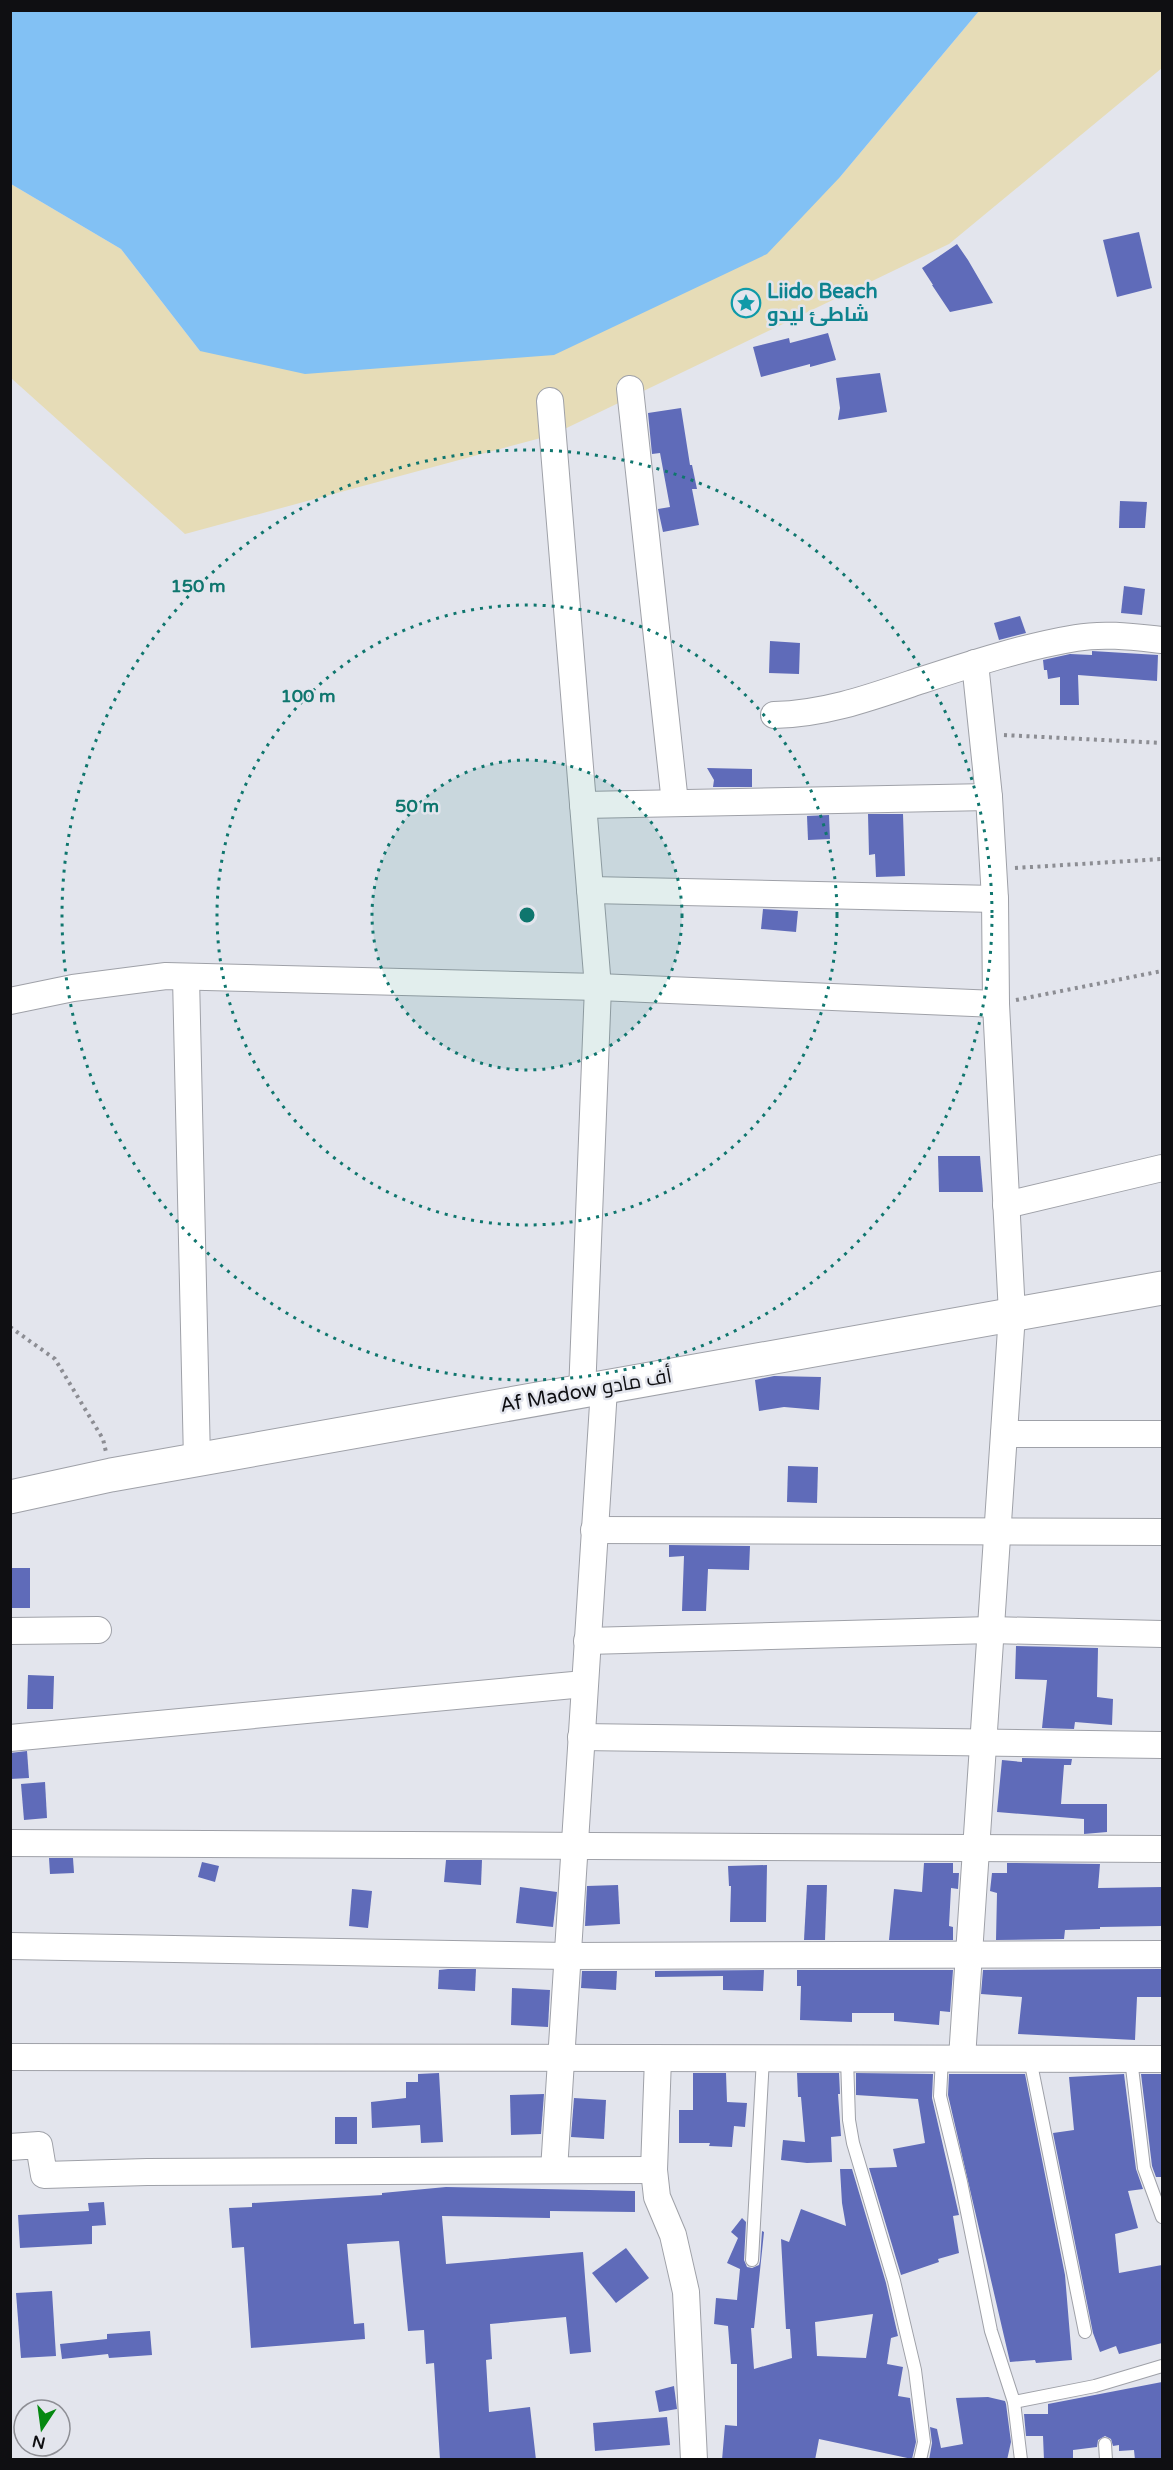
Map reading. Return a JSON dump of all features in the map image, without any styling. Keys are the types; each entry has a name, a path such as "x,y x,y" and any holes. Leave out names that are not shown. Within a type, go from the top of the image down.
{"street":[{"path":"630,389 675,803"},
{"path":"550,401 598,987 593,1391 594,1530 554,2170"},
{"path":"774,715 800,714 841,707 975,663 1077,637 1124,636 1162,640"},
{"path":"952,2058 968,1953 1012,1314 996,1004 995,899 984,734 975,663"},
{"path":"583,805 989,796"},
{"path":"590,890 995,899"},
{"path":"10,1000 73,988 166,976 186,976 598,987 996,1004"},
{"path":"186,976 196,1460"},
{"path":"1006,1205 1162,1168"},
{"name":"Af Madow أف مادو","path":"10,1497 111,1475 1162,1288"},
{"path":"1004,1434 1162,1434"},
{"path":"594,1530 1162,1532"},
{"path":"10,1631 98,1630"},
{"path":"587,1641 991,1630 1162,1634"},
{"path":"10,1738 584,1684"},
{"path":"581,1737 1162,1745"},
{"path":"10,1844 1162,1849"},
{"path":"10,1946 567,1956 1162,1954"},
{"path":"10,2057 1162,2059"},
{"path":"658,2058 654,2170 657,2197 672,2235 686,2292 694,2460"},
{"path":"10,2147 39,2145 44,2175 147,2172 654,2170"}],"lane":[{"path":"752,2260 763,2058"},
{"path":"847,2058 849,2120 853,2144 894,2281 915,2370 924,2442 920,2460"},
{"path":"952,2058 940,2096 961,2182 991,2331 1014,2402 1021,2460"},
{"path":"1030,2059 1085,2332"},
{"path":"1131,2059 1144,2168 1162,2217"},
{"path":"1014,2402 1095,2386 1162,2367"},
{"path":"1105,2444 1106,2460"}],"path":[{"path":"984,734 1162,742"},
{"path":"993,869 1162,859"},
{"path":"996,1004 1162,971"},
{"path":"10,1326 55,1359 103,1439 111,1475"}],"sand":[{"name":"Liido Beach شاطئ ليدو","path":"979,11 1162,11 1162,68 949,244 552,435 185,534 11,378 11,184 121,249 200,351 840,177"}],"water":[{"path":"11,10 979,11 840,177 767,254 554,355 305,374 200,351 121,249 11,184"}],"building":[{"path":"1139,232 1152,288 1117,297 1103,240"},
{"path":"957,244 993,303 950,312 932,285 922,268"},
{"path":"828,333 836,360 810,367 810,364 761,377 753,347 789,338 790,343"},
{"path":"880,373 887,412 838,420 840,408 836,378"},
{"path":"681,408 690,465 692,465 697,489 692,489 699,525 663,532 658,509 670,507 660,453 652,454 648,413"},
{"path":"1120,501 1147,502 1145,528 1119,528"},
{"path":"1124,586 1145,589 1142,615 1121,613"},
{"path":"1020,616 1026,633 999,640 994,623"},
{"path":"770,641 800,643 799,674 769,673"},
{"path":"1092,651 1158,655 1157,681 1078,675 1079,705 1060,705 1060,677 1048,679 1043,660 1070,654 1092,655"},
{"path":"707,768 752,769 752,787 713,787 714,780"},
{"path":"868,814 903,814 905,876 876,877 875,854 869,855"},
{"path":"829,815 830,839 808,840 807,816"},
{"path":"763,909 798,911 796,932 761,929"},
{"path":"938,1156 980,1156 983,1192 939,1192"},
{"path":"774,1376 821,1377 819,1410 784,1407 759,1411 755,1380"},
{"path":"788,1466 818,1467 817,1503 787,1502"},
{"path":"669,1545 750,1546 749,1570 708,1569 706,1611 682,1611 684,1556 669,1557"},
{"path":"10,1568 30,1568 30,1608 10,1608"},
{"path":"1016,1646 1098,1648 1097,1697 1113,1699 1112,1725 1075,1722 1074,1729 1042,1728 1047,1680 1015,1679"},
{"path":"28,1675 54,1676 53,1709 27,1709"},
{"path":"27,1751 29,1778 10,1779 10,1753"},
{"path":"1022,1758 1072,1759 1071,1765 1064,1765 1061,1804 1107,1804 1107,1832 1084,1834 1084,1819 997,1812 1002,1760 1022,1762"},
{"path":"45,1782 47,1818 24,1820 21,1784"},
{"path":"49,1858 73,1858 74,1873 50,1874"},
{"path":"446,1860 482,1860 481,1885 444,1882"},
{"path":"202,1862 219,1866 215,1882 198,1877"},
{"path":"924,1863 953,1863 953,1873 959,1873 958,1889 951,1888 949,1926 953,1927 953,1940 889,1940 894,1889 922,1892"},
{"path":"1007,1863 1100,1864 1098,1888 1162,1887 1162,1926 1065,1930 1064,1939 996,1940 997,1893 990,1891 992,1873 1007,1873"},
{"path":"767,1865 766,1922 730,1922 731,1886 729,1886 728,1866"},
{"path":"618,1885 620,1924 585,1926 587,1886"},
{"path":"807,1885 827,1885 825,1940 804,1940"},
{"path":"520,1887 557,1892 553,1927 516,1923"},
{"path":"352,1889 372,1891 368,1928 349,1926"},
{"path":"476,1969 475,1991 438,1989 439,1970"},
{"path":"1162,1969 1162,1997 1137,1997 1135,2040 1018,2034 1022,1997 981,1994 983,1970"},
{"path":"764,1970 763,1991 723,1990 723,1976 655,1977 655,1971"},
{"path":"797,1970 953,1970 950,2012 940,2011 939,2025 894,2021 894,2013 852,2013 852,2022 800,2020 801,1986 797,1986"},
{"path":"582,1971 617,1971 616,1990 581,1988"},
{"path":"512,1988 550,1990 548,2027 511,2025"},
{"path":"439,2073 443,2142 421,2143 420,2125 372,2128 371,2102 406,2098 406,2082 418,2082 418,2074"},
{"path":"693,2073 726,2073 727,2102 747,2103 745,2127 734,2126 732,2147 709,2146 710,2143 679,2143 679,2110 693,2110"},
{"path":"797,2073 839,2073 841,2136 831,2137 832,2162 807,2163 781,2160 783,2140 805,2142"},
{"path":"856,2073 933,2074 932,2098 959,2215 953,2216 959,2253 938,2259 939,2262 901,2275 869,2168 897,2167 893,2149 925,2143 918,2099 856,2095"},
{"path":"949,2074 1025,2074 1065,2275 1072,2360 1036,2363 1035,2360 1010,2362 948,2095"},
{"path":"1124,2074 1136,2169 1143,2189 1128,2191 1138,2228 1115,2234 1119,2273 1162,2265 1162,2343 1119,2354 1116,2346 1100,2352 1093,2333 1053,2133 1074,2130 1069,2077"},
{"path":"1141,2074 1162,2074 1162,2177 1156,2177 1152,2166"},
{"path":"544,2094 541,2134 511,2135 510,2095"},
{"path":"574,2098 606,2100 604,2139 571,2137"},
{"path":"335,2117 357,2117 357,2144 335,2144"},
{"path":"840,2169 852,2169 886,2283 898,2336 891,2338 887,2364 903,2367 898,2396 910,2398 916,2442 912,2459 819,2439 815,2460 722,2460 725,2425 737,2426 737,2364 731,2364 728,2326 714,2324 716,2298 737,2300 740,2269 727,2263 738,2238 731,2232 742,2218 746,2222 744,2260 747,2267 752,2268 759,2265 762,2231 764,2232 754,2328 751,2328 754,2369 792,2358 790,2329 786,2329 781,2239 789,2242 801,2209 846,2226","holes":["873,2314 866,2358 817,2356 815,2322"]},
{"path":"446,2187 635,2191 635,2212 550,2211 550,2218 442,2216 446,2264 583,2252 591,2352 570,2354 566,2317 490,2324 492,2359 486,2360 489,2412 530,2407 536,2460 440,2460 434,2363 426,2364 424,2330 408,2331 399,2241 347,2244 354,2324 364,2323 365,2339 251,2348 244,2247 232,2248 229,2208 252,2207 252,2203 382,2195 382,2193"},
{"path":"104,2202 106,2225 92,2226 92,2244 20,2248 18,2215 89,2211 88,2203"},
{"path":"626,2248 649,2278 616,2303 592,2273"},
{"path":"52,2291 56,2356 21,2358 16,2293"},
{"path":"150,2331 152,2355 109,2358 108,2354 62,2359 60,2344 107,2339 107,2334"},
{"path":"1162,2382 1162,2460 1135,2460 1134,2450 1119,2451 1119,2445 1113,2446 1111,2439 1105,2436 1098,2440 1097,2447 1073,2450 1073,2460 1044,2460 1043,2436 1026,2436 1024,2414 1048,2414 1048,2404"},
{"path":"674,2386 677,2409 659,2412 655,2391"},
{"path":"988,2397 1005,2401 1006,2404 1011,2442 1007,2460 929,2460 932,2443 930,2427 937,2429 941,2448 963,2444 956,2398"},
{"path":"667,2417 670,2445 595,2451 593,2423"}],"place":[{"name":"Liido Beach شاطئ ليدو","path":"746,303"}]}
